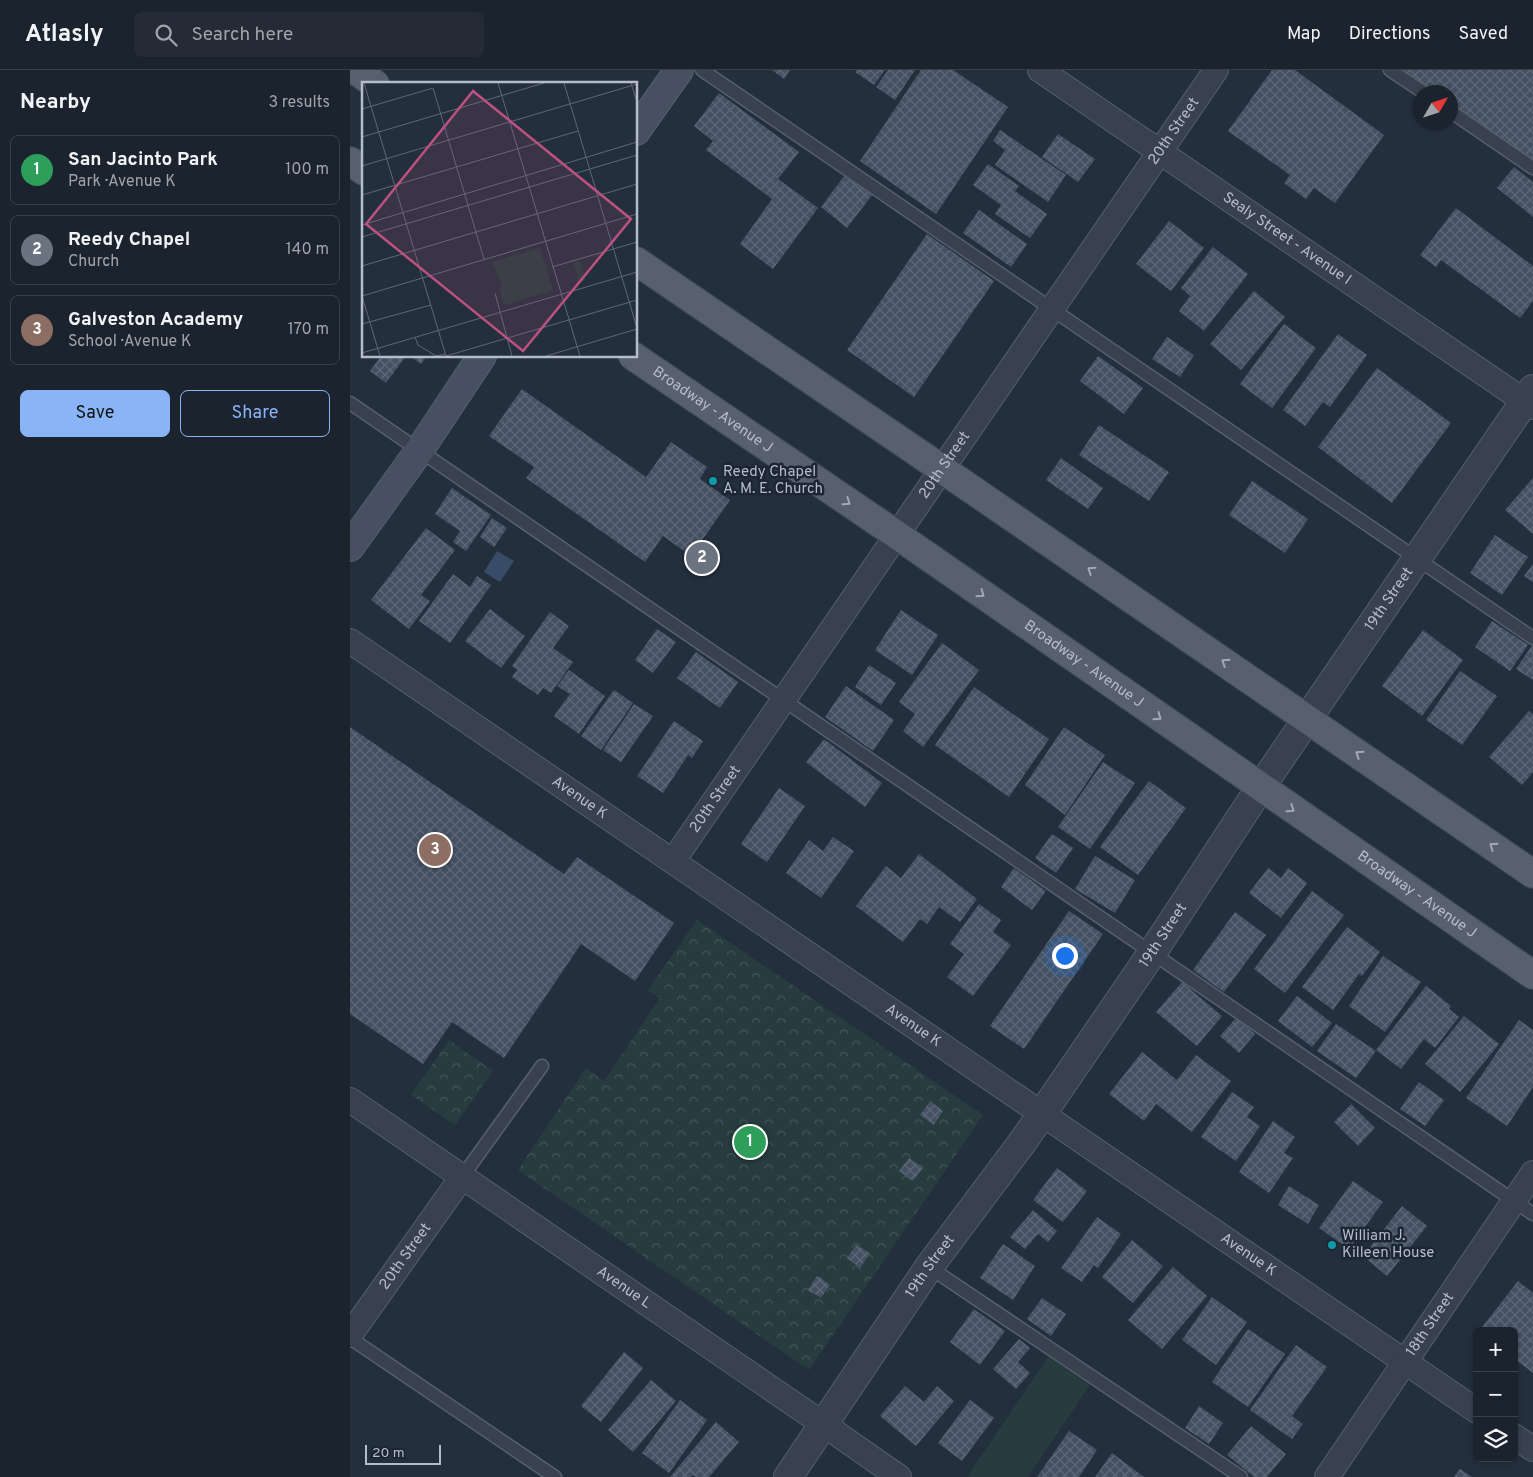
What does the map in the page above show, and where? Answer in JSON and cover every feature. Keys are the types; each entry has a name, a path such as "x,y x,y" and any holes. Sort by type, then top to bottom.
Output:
{"main road":[{"path":"355,70 373,82"},
{"path":"638,128 679,70"},
{"path":"350,162 362,169"},
{"path":"638,262 1533,874"},
{"path":"350,547 419,451 481,358"},
{"name":"Broadway - Avenue J","path":"637,358 897,535 1260,788 1533,975"}],"street":[{"name":"Sealy Street - Avenue I","path":"1040,70 1530,399"},
{"name":"20th Street","path":"673,862 1216,70"},
{"name":"19th Street","path":"788,1477 929,1267 1042,1114 1152,953 1260,788 1417,559 1530,399"},
{"name":"Avenue K","path":"350,641 1473,1408"},
{"name":"Avenue L","path":"350,1100 899,1477"},
{"name":"18th Street","path":"1327,1477 1533,1173"},
{"name":"20th Street","path":"350,1337 462,1177"},
{"path":"1518,1439 1533,1449"}],"lane":[{"path":"702,70 1533,638"},
{"path":"1390,70 1413,85"},
{"path":"1458,116 1533,168"},
{"path":"350,403 1533,1214"},
{"path":"462,1177 542,1066"},
{"path":"929,1267 1241,1477"},
{"path":"350,1337 555,1477"}],"green space":[{"path":"697,920 983,1115 809,1370 518,1170 586,1068 604,1081 660,998 648,990"},
{"path":"449,1040 493,1071 455,1125 411,1095"},
{"path":"1048,1357 1090,1385 1028,1477 967,1477"}],"water":[{"path":"497,551 514,561 500,582 484,572"}],"building":[{"path":"772,70 790,70 784,79"},
{"path":"857,70 885,70 874,85 855,72"},
{"path":"888,70 915,70 895,100 876,87"},
{"path":"921,70 953,70 1008,107 936,214 860,161"},
{"path":"1272,70 1295,70 1384,135 1335,203 1314,188 1306,199 1284,183 1290,175 1228,131"},
{"path":"1401,70 1533,70 1533,161 1458,109 1458,85 1423,85"},
{"path":"719,93 799,152 778,179 818,208 773,269 740,244 772,199 706,150 713,141 694,126"},
{"path":"1000,130 1066,175 1048,202 995,165 1005,150 993,141"},
{"path":"1058,134 1095,159 1078,182 1042,157"},
{"path":"988,164 1019,186 1015,191 1047,214 1030,238 995,214 1001,205 973,185"},
{"path":"1514,167 1533,182 1533,217 1497,188"},
{"path":"845,175 872,195 847,228 821,207"},
{"path":"1456,208 1533,266 1533,301 1520,318 1441,260 1436,267 1420,255"},
{"path":"979,210 1027,244 1011,267 963,233"},
{"path":"1169,221 1204,248 1171,291 1136,264"},
{"path":"927,234 994,281 914,397 847,350"},
{"path":"1213,247 1248,274 1204,331 1179,311 1190,296 1181,288"},
{"path":"1254,291 1285,317 1241,370 1210,344"},
{"path":"1284,324 1316,348 1272,408 1240,384"},
{"path":"1338,334 1367,355 1330,407 1323,402 1305,426 1283,410"},
{"path":"1167,337 1194,355 1180,377 1152,359"},
{"path":"1098,356 1143,388 1124,414 1080,381"},
{"path":"380,358 405,358 386,383 370,371"},
{"path":"413,358 426,358 421,364"},
{"path":"1377,368 1451,423 1392,503 1318,447"},
{"path":"522,389 646,477 671,442 707,467 700,479 730,500 691,556 663,536 645,562 526,478 534,467 489,436"},
{"path":"1099,425 1169,472 1149,501 1079,455"},
{"path":"1061,458 1103,488 1088,509 1046,480"},
{"path":"1533,478 1533,534 1505,510"},
{"path":"1252,481 1308,519 1285,553 1229,515"},
{"path":"452,488 491,515 466,551 453,542 460,531 435,514"},
{"path":"492,518 507,528 494,547 480,537"},
{"path":"426,528 455,550 421,595 430,601 409,629 371,600"},
{"path":"1495,535 1528,557 1502,595 1470,573"},
{"path":"1533,564 1533,582 1524,576"},
{"path":"453,574 470,587 477,576 491,585 450,643 419,621"},
{"path":"490,609 525,636 501,668 465,641"},
{"path":"901,610 938,635 912,675 875,650"},
{"path":"550,612 569,626 553,648 573,662 551,693 543,688 538,695 512,677 517,670 512,666"},
{"path":"1492,621 1528,645 1510,671 1475,647"},
{"path":"657,629 676,642 653,673 635,660"},
{"path":"1423,630 1463,660 1422,716 1382,686"},
{"path":"942,643 979,670 923,747 903,731 915,714 899,702"},
{"path":"1533,644 1533,680 1516,669"},
{"path":"696,652 738,682 720,708 677,678"},
{"path":"869,665 896,683 881,705 855,687"},
{"path":"569,670 605,696 579,734 554,716 570,694 557,686"},
{"path":"1460,671 1497,696 1462,745 1426,720"},
{"path":"846,686 894,720 873,751 825,717"},
{"path":"974,687 1049,739 1009,797 935,745"},
{"path":"614,690 633,703 601,750 581,736"},
{"path":"634,704 653,716 621,762 603,750"},
{"path":"1529,711 1533,714 1533,772 1522,785 1489,757"},
{"path":"674,721 703,741 692,758 688,755 663,793 637,776"},
{"path":"350,727 564,874 577,857 674,923 635,981 581,944 504,1058 452,1022 423,1064 350,1014"},
{"path":"1064,727 1105,755 1065,815 1025,785"},
{"path":"824,739 882,783 865,807 806,762"},
{"path":"1103,762 1135,783 1090,849 1058,827"},
{"path":"1149,781 1186,808 1138,875 1100,847"},
{"path":"779,788 805,806 767,862 741,844"},
{"path":"1052,834 1073,848 1056,873 1035,858"},
{"path":"833,837 854,851 821,898 786,873 809,840 823,851"},
{"path":"919,854 977,899 960,922 939,907 927,924 920,919 903,942 856,906 886,866 901,878"},
{"path":"1095,856 1135,880 1115,913 1075,889"},
{"path":"1014,868 1046,891 1032,910 1001,887"},
{"path":"1268,868 1281,878 1288,868 1307,883 1281,918 1249,893"},
{"path":"1312,891 1344,915 1285,993 1254,969"},
{"path":"979,904 1001,920 993,932 1011,945 973,996 947,977 964,954 950,944"},
{"path":"1069,911 1103,934 1024,1049 990,1026"},
{"path":"1235,912 1266,935 1224,992 1193,970"},
{"path":"1347,927 1380,952 1362,976 1359,974 1333,1010 1302,987"},
{"path":"1383,956 1421,982 1385,1032 1349,1006"},
{"path":"1182,982 1222,1016 1197,1046 1156,1012"},
{"path":"1426,986 1451,1006 1449,1009 1459,1017 1435,1048 1424,1039 1401,1069 1376,1050"},
{"path":"1297,996 1332,1023 1312,1047 1278,1021"},
{"path":"1464,1016 1499,1044 1460,1092 1425,1064"},
{"path":"1236,1018 1255,1034 1239,1053 1220,1036"},
{"path":"1519,1020 1533,1030 1533,1087 1507,1126 1466,1098"},
{"path":"1336,1024 1376,1051 1356,1078 1317,1051"},
{"path":"1142,1052 1177,1080 1196,1055 1231,1081 1192,1132 1156,1104 1144,1121 1109,1094"},
{"path":"1419,1082 1444,1100 1425,1126 1400,1109"},
{"path":"1232,1092 1254,1107 1247,1117 1260,1126 1236,1161 1201,1137"},
{"path":"930,1101 943,1111 934,1125 920,1115"},
{"path":"1351,1104 1375,1128 1358,1146 1334,1122"},
{"path":"1273,1121 1295,1137 1284,1153 1293,1158 1269,1193 1239,1172"},
{"path":"909,1158 923,1168 913,1181 899,1171"},
{"path":"1057,1168 1087,1191 1063,1222 1033,1200"},
{"path":"1353,1181 1383,1202 1349,1249 1319,1228"},
{"path":"1289,1186 1319,1205 1308,1224 1278,1205"},
{"path":"1402,1206 1427,1226 1387,1276 1363,1256"},
{"path":"1033,1210 1057,1231 1048,1242 1038,1234 1025,1249 1010,1237"},
{"path":"1097,1217 1121,1234 1098,1268 1094,1265 1082,1282 1061,1268"},
{"path":"1132,1240 1163,1266 1133,1303 1102,1277"},
{"path":"1003,1244 1035,1266 1013,1300 980,1278"},
{"path":"856,1245 870,1253 860,1268 847,1258"},
{"path":"1173,1267 1207,1296 1162,1349 1128,1320"},
{"path":"817,1276 830,1285 821,1298 808,1290"},
{"path":"1518,1281 1533,1293 1533,1373 1518,1362 1518,1327 1482,1327"},
{"path":"1212,1297 1247,1322 1216,1365 1182,1340"},
{"path":"1042,1298 1066,1314 1051,1336 1027,1319"},
{"path":"974,1309 1005,1331 980,1365 950,1342"},
{"path":"1248,1329 1285,1354 1248,1407 1212,1382"},
{"path":"1019,1339 1030,1348 1018,1362 1030,1373 1016,1389 993,1369"},
{"path":"1296,1345 1327,1367 1292,1416 1303,1424 1292,1439 1250,1410"},
{"path":"624,1352 643,1368 601,1422 581,1406"},
{"path":"651,1380 676,1401 633,1452 608,1430"},
{"path":"905,1386 924,1402 937,1386 954,1401 916,1446 880,1416"},
{"path":"680,1400 707,1420 669,1473 642,1453"},
{"path":"970,1400 994,1418 962,1461 938,1443"},
{"path":"1199,1406 1223,1423 1209,1444 1185,1428"},
{"path":"716,1422 739,1442 709,1477 696,1477 693,1475 691,1477 670,1477"},
{"path":"1251,1426 1286,1454 1267,1477 1254,1477 1227,1455"},
{"path":"1069,1431 1097,1450 1079,1477 1037,1477"},
{"path":"1112,1453 1144,1477 1095,1477"},
{"path":"1460,1469 1472,1477 1454,1477"}],"place":[{"name":"Reedy Chapel A. M. E. Church","path":"713,481"},
{"name":"Reedy Chapel","path":"702,558"},
{"name":"Galveston Academy","path":"435,850"},
{"name":"San Jacinto Park","path":"750,1142"},
{"name":"William J. Killeen House","path":"1332,1245"}]}
